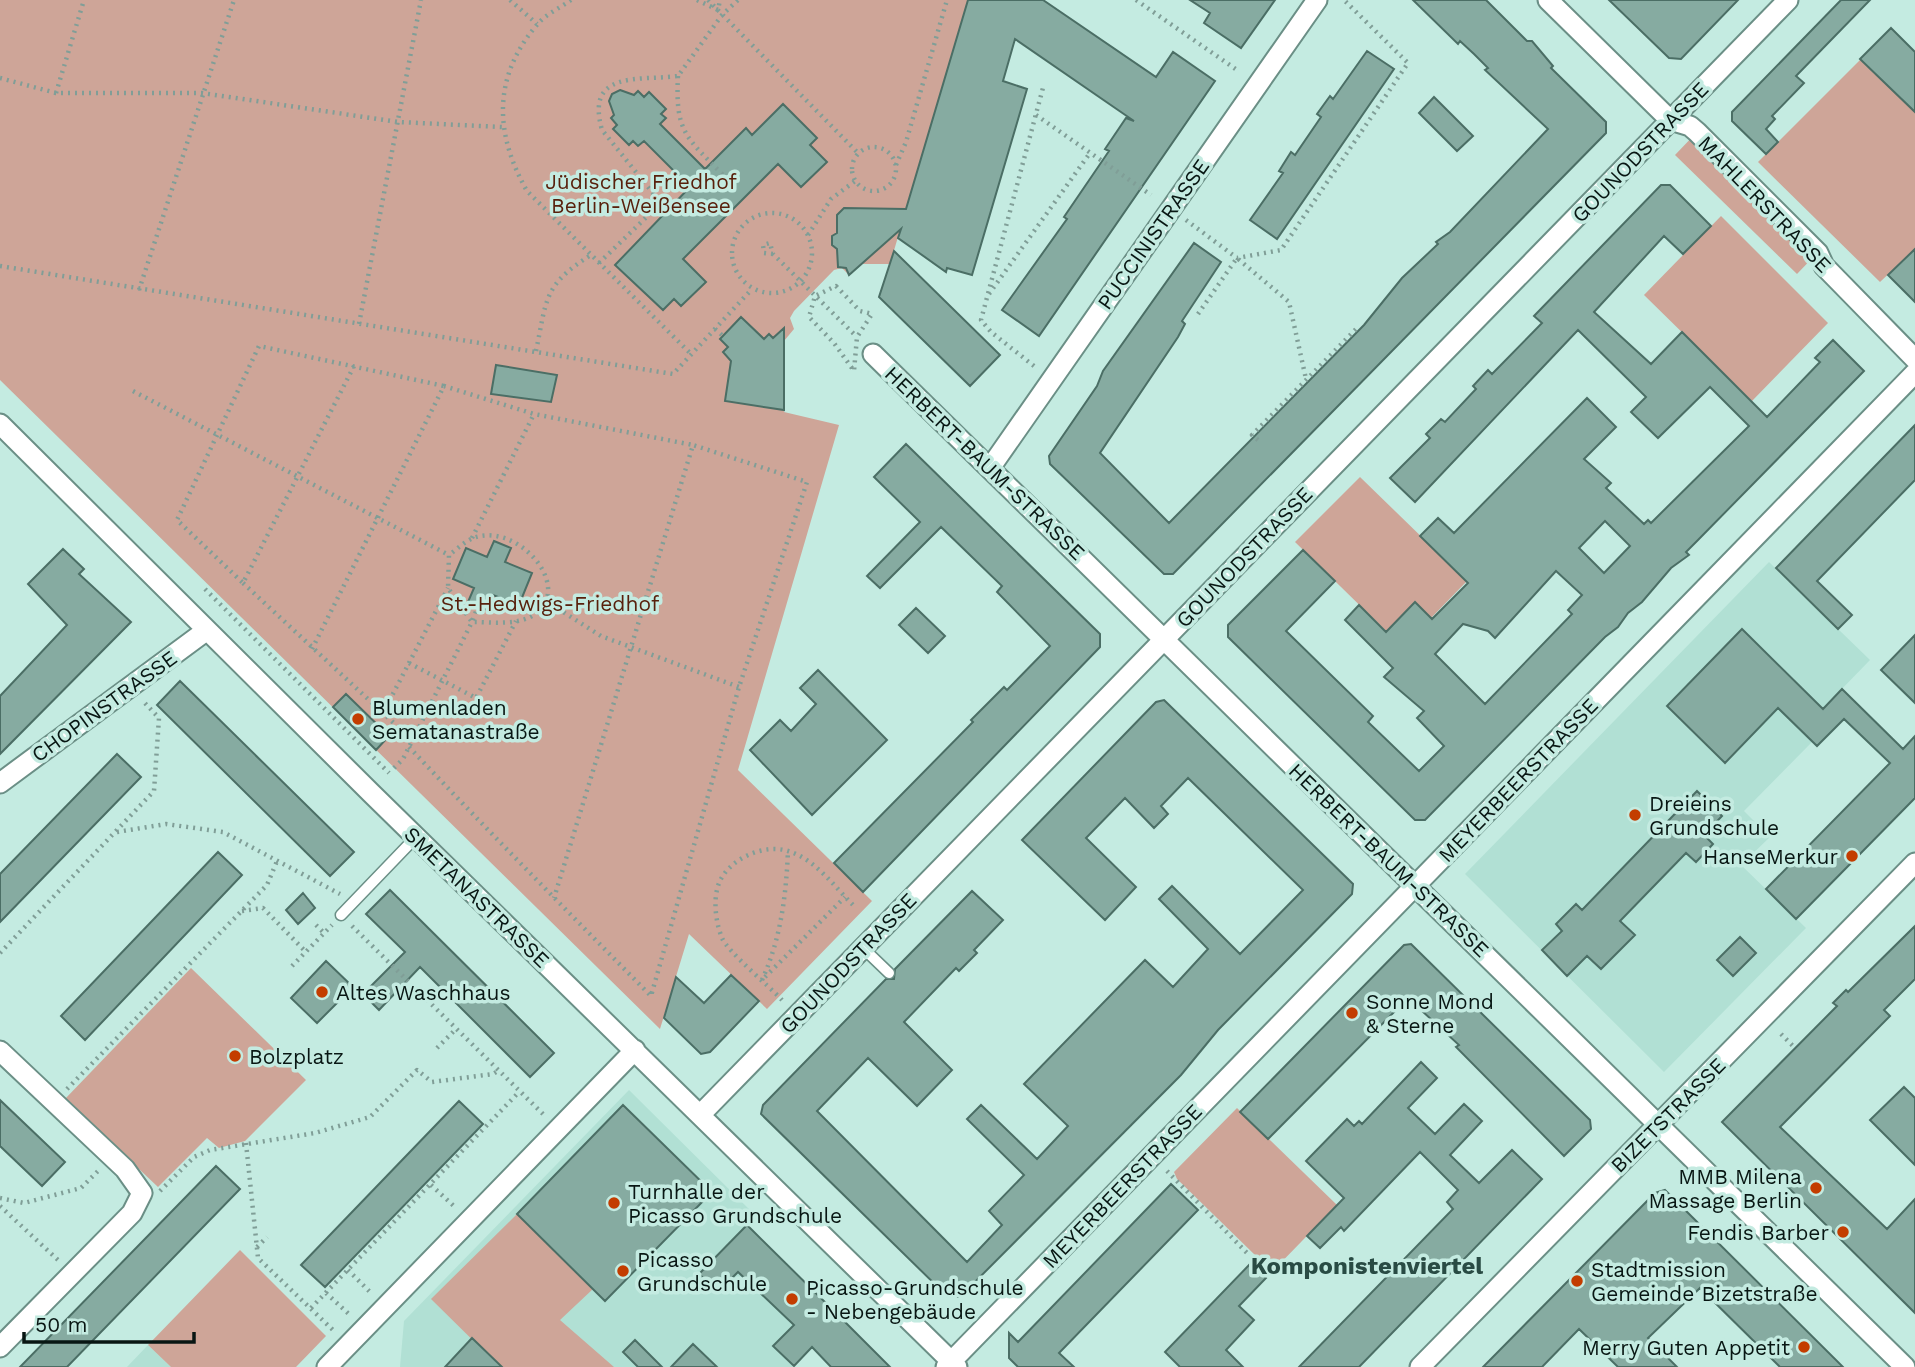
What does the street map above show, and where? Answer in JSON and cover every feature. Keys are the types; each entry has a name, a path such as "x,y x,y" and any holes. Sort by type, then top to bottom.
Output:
{"street":[{"name":"PUCCINISTRASSE","path":"990,468 1317,0"},
{"name":"MAHLERSTRASSE","path":"1548,0 1670,120 1690,126 1697,132 1818,253 1835,277 1915,359"},
{"name":"GOUNODSTRASSE","path":"700,1115 1788,0"},
{"name":"HERBERT-BAUM-STRASSE","path":"873,354 1905,1367"},
{"name":"MEYERBEERSTRASSE","path":"951,1365 1915,373"},
{"name":"SMETANASTRASSE","path":"0,424 951,1365"},
{"name":"CHOPINSTRASSE","path":"0,783 207,630"},
{"name":"BIZETSTRASSE","path":"1420,1367 1915,863"},
{"path":"327,1367 635,1050"},
{"path":"0,1051 135,1180 142,1193 132,1213 0,1347"}],"lane":[{"path":"341,915 416,837"},
{"path":"863,948 889,973"}],"path":[{"path":"56,93 84,0"},
{"path":"139,290 234,0"},
{"path":"359,324 421,0"},
{"path":"510,0 537,24"},
{"path":"571,0 537,24 513,62 503,98 502,127 509,161 527,191 691,354"},
{"path":"697,0 720,12"},
{"path":"708,0 858,153"},
{"path":"720,0 720,12"},
{"path":"723,175 682,133 676,103 678,76 720,12 738,0"},
{"path":"896,165 893,157 879,147 870,147 858,153 852,164 855,181 869,191 878,191 892,182 947,0"},
{"path":"1136,0 1237,71"},
{"path":"1198,314 1237,258 1281,250 1408,63 1344,0"},
{"path":"598,263 661,203 602,130 598,116 601,96 616,82 678,76"},
{"path":"0,79 56,93 202,93 398,122 502,127"},
{"path":"1034,366 991,332 981,320 1044,84"},
{"path":"1036,115 1151,195"},
{"path":"987,297 1090,153"},
{"path":"808,235 831,199 855,181"},
{"path":"1171,208 1289,302 1306,379"},
{"path":"766,213 781,214 797,221 808,235 813,258 801,282 790,290 769,294 752,289 741,279 732,259 736,236 750,219 766,213"},
{"path":"773,254 857,337"},
{"path":"536,351 548,291 565,271 591,255"},
{"path":"0,266 673,374 752,289"},
{"path":"854,371 834,343 809,317 815,296 836,286 860,311 872,314"},
{"path":"1258,440 1252,435 1359,326"},
{"path":"715,329 723,336"},
{"path":"408,747 652,996 739,687 807,482 693,445 534,414 444,386 259,346 177,520 411,739"},
{"path":"243,583 354,366"},
{"path":"312,649 444,386"},
{"path":"133,391 449,555"},
{"path":"471,539 534,414"},
{"path":"555,898 693,445"},
{"path":"449,555 471,539 496,535 520,543 540,568 548,586 546,601 535,614 516,621 472,622"},
{"path":"383,713 448,588 449,555"},
{"path":"448,588 472,622"},
{"path":"205,589 389,773"},
{"path":"546,601 601,636 739,687"},
{"path":"394,768 408,747 478,606"},
{"path":"409,663 475,698 516,621"},
{"path":"0,954 153,791 159,718 143,701"},
{"path":"116,832 166,824 223,832 333,890"},
{"path":"782,1000 723,941 715,911 718,884 741,859 765,848 788,851 808,861 853,905"},
{"path":"762,980 775,951 786,886 788,851"},
{"path":"54,1102 267,884 277,861"},
{"path":"762,980 845,897"},
{"path":"241,911 263,908 306,952"},
{"path":"292,966 341,915 548,1119"},
{"path":"285,931 291,923"},
{"path":"316,925 324,933"},
{"path":"437,1048 456,1029"},
{"path":"1782,1034 1795,1048"},
{"path":"142,1193 161,1191 194,1157 211,1150 315,1133 370,1117 417,1070 432,1082 493,1074 498,1071"},
{"path":"311,1308 519,1091"},
{"path":"246,1143 258,1258 349,1345"},
{"path":"1167,1171 1249,1255"},
{"path":"431,1185 469,1221"},
{"path":"0,1198 24,1203 81,1188"},
{"path":"0,1206 72,1274"},
{"path":"257,1247 267,1237"},
{"path":"348,1270 385,1307"},
{"path":"326,1293 365,1329"}],"shaded area":[{"name":"Dreieins Grundschule","path":"1769,562 1870,660 1802,730 1813,741 1744,811 1770,837 1741,865 1806,928 1664,1072 1465,874"},
{"name":"Picasso Grundschule","path":"629,1090 756,1216 747,1225 841,1318 793,1367 400,1367 404,1321"},
{"path":"148,1345 171,1367 127,1367"}],"green space":[{"path":"0,0 968,0 890,264 862,264 849,275 842,268 834,270 794,311 790,318 794,329 784,341 784,412 839,425 738,770 872,901 767,1009 689,934 660,1029 0,380"},
{"path":"1861,59 1915,112 1915,249 1880,282 1758,162"},
{"path":"1698,131 1820,250 1797,274 1675,155"},
{"path":"1721,216 1828,323 1752,401 1644,295"},
{"path":"1360,477 1467,581 1431,618 1415,602 1386,631 1295,542"},
{"path":"191,968 306,1080 245,1141 219,1148 207,1138 158,1187 65,1099"},
{"path":"1237,1108 1337,1205 1266,1278 1251,1263 1256,1256 1177,1179 1174,1172"},
{"path":"517,1214 593,1289 560,1320 614,1367 500,1367 431,1299"},
{"path":"240,1250 326,1336 296,1367 171,1367 148,1345"}],"building":[{"path":"968,0 1043,0 1156,77 1173,52 1215,81 1039,336 1002,310 1067,219 1064,217 1109,151 1105,149 1126,118 1134,121 1015,39 1003,81 1027,89 972,275 947,268 946,272 898,238 901,229 849,275 846,268 838,267 837,249 832,245 832,236 837,233 837,215 844,208 906,209"},
{"path":"1190,0 1275,0 1241,48 1204,23 1210,13"},
{"path":"1413,0 1486,0 1527,41 1532,41 1553,66 1551,68 1606,122 1606,133 1173,574 1164,574 1050,464 1049,456 1097,386 1103,371 1194,243 1221,262 1182,321 1185,324 1178,337 1100,453 1169,523 1364,325 1402,278 1548,129 1485,70 1488,68 1474,54 1460,41 1458,44"},
{"path":"1609,0 1738,0 1681,59 1669,58"},
{"path":"1841,0 1870,0 1796,76 1804,83 1772,116 1775,119 1766,129 1778,142 1766,154 1732,121 1732,112"},
{"path":"1891,28 1915,52 1915,112 1860,59"},
{"path":"1367,51 1394,69 1277,239 1250,220 1283,173 1279,171 1291,152 1295,155 1321,117 1317,114 1330,96 1333,99"},
{"path":"620,90 634,95 638,91 644,97 649,92 666,109 661,114 666,118 660,124 705,169 746,128 752,135 783,104 817,138 810,145 827,162 801,187 778,164 683,259 706,282 681,306 674,299 663,310 615,265 690,187 644,141 638,146 633,141 629,145 613,129 617,125 611,118 614,115 609,101 612,94"},
{"path":"1434,97 1473,136 1457,151 1419,113"},
{"path":"1661,185 1670,185 1711,226 1683,254 1664,236 1594,312 1651,364 1682,332 1767,417 1820,362 1815,358 1833,340 1864,371 1686,552 1689,555 1671,568 1618,627 1605,637 1425,820 1415,820 1228,637 1228,625 1303,550 1335,581 1286,631 1373,716 1368,722 1419,771 1444,746 1417,718 1424,711 1384,677 1393,668 1345,620 1359,605 1386,632 1415,602 1432,619 1468,583 1420,536 1438,518 1454,533 1587,398 1616,427 1584,459 1611,483 1606,488 1644,524 1648,520 1651,523 1749,426 1710,387 1658,438 1631,412 1646,397 1578,330 1415,502 1390,478 1430,438 1426,434 1441,419 1445,422 1476,389 1473,386 1488,370 1492,374 1542,323 1534,316","holes":["1605,521 1630,546 1604,573 1579,548","1556,571 1582,595 1568,610 1572,614 1485,704 1435,654 1463,624 1488,631 1495,638"]},
{"path":"1915,249 1915,302 1888,275"},
{"path":"894,251 1000,355 970,386 879,297"},
{"path":"741,317 764,339 769,334 773,338 784,328 784,410 725,401 731,361 723,352 728,347 720,339"},
{"path":"496,365 557,375 551,402 491,394"},
{"path":"1915,425 1915,480 1817,581 1852,615 1838,629 1776,568"},
{"path":"906,444 1100,634 1100,647 863,892 834,863 973,722 971,720 1004,687 1007,690 1050,646 997,592 1002,586 941,527 880,588 867,576 920,522 874,477"},
{"path":"494,541 511,548 505,562 532,573 519,605 493,595 487,610 468,602 474,588 453,579 466,548 487,557"},
{"path":"63,549 84,569 79,574 131,622 0,754 0,696 67,625 28,584"},
{"path":"916,608 945,636 928,653 899,625"},
{"path":"1742,629 1823,709 1842,689 1903,749 1915,736 1915,798 1796,919 1766,889 1890,763 1844,719 1817,746 1778,708 1725,763 1667,706"},
{"path":"1915,635 1915,703 1881,670"},
{"path":"818,670 887,740 812,815 750,750 780,720 791,731 816,704 800,688"},
{"path":"180,681 354,852 330,876 157,705"},
{"name":"Blumenladen Sematanastraße","path":"346,694 389,736 376,750 333,707"},
{"path":"1164,700 1353,884 1352,894 1218,1030 1181,1075 960,1297 948,1297 761,1114 763,1105 886,979 894,979 895,969 972,891 1003,920 974,950 977,953 959,971 956,968 904,1022 952,1070 917,1106 868,1058 817,1111 967,1262 1002,1225 989,1211 1024,1175 967,1119 981,1105 1037,1159 1068,1126 1024,1084 1145,960 1173,987 1208,949 1159,899 1172,886 1240,954 1303,890 1188,778 1161,806 1168,814 1154,828 1125,798 1086,838 1136,887 1105,920 1022,840 1156,702"},
{"path":"117,754 141,777 0,922 0,874"},
{"path":"1697,791 1722,816 1704,835 1713,844 1696,862 1686,853 1620,921 1635,935 1601,969 1587,956 1567,976 1542,950 1562,931 1556,924 1576,904 1582,910"},
{"path":"218,852 242,875 85,1040 61,1016"},
{"path":"390,890 554,1053 530,1077 420,967 379,1010 363,994 405,952 366,914"},
{"path":"303,893 315,908 298,924 286,910"},
{"path":"1915,926 1915,979 1884,1010 1890,1016 1780,1127 1887,1229 1915,1199 1915,1313 1722,1122 1837,1006 1833,1003 1846,990 1848,992"},
{"path":"1740,937 1756,953 1733,976 1717,960"},
{"path":"1411,944 1590,1120 1591,1129 1564,1156 1456,1047 1459,1045 1408,998 1268,1139 1240,1112 1404,945"},
{"name":"Altes Waschhaus","path":"326,961 353,987 317,1023 291,998"},
{"path":"731,975 759,1001 710,1052 701,1054 664,1018 676,977 704,1003"},
{"path":"1421,1062 1437,1078 1408,1108 1435,1134 1464,1104 1482,1121 1450,1155 1479,1183 1512,1150 1542,1179 1359,1367 1299,1367 1453,1209 1447,1202 1458,1190 1420,1152 1344,1231 1341,1227 1320,1248 1307,1236 1344,1198 1306,1161 1347,1119 1354,1126 1359,1121 1362,1124"},
{"path":"1904,1087 1915,1098 1915,1165 1870,1120"},
{"path":"0,1100 65,1162 42,1186 0,1146"},
{"path":"459,1101 483,1124 325,1287 301,1265"},
{"name":"Turnhalle der Picasso Grundschule","path":"623,1105 712,1192 605,1301 517,1214"},
{"path":"216,1166 240,1189 67,1367 20,1367"},
{"path":"1171,1184 1198,1210 1059,1353 1074,1367 1018,1367 1009,1358 1009,1333 1018,1342"},
{"path":"1665,1190 1843,1367 1780,1367 1700,1288 1648,1338 1677,1367 1618,1367 1579,1329 1542,1367 1483,1367 1655,1193"},
{"name":"Picasso-Grundschule - Nebengebäude","path":"747,1225 890,1367 831,1367 812,1347 794,1366 773,1346 794,1325 738,1272 718,1292 699,1274"},
{"path":"1251,1263 1266,1278 1239,1306 1254,1320 1226,1350 1243,1367 1180,1367 1165,1352"},
{"path":"472,1338 502,1367 445,1367"},
{"path":"635,1340 662,1367 638,1367 623,1352"},
{"path":"693,1344 717,1367 671,1367"}],"place":[{"name":"Blumenladen Sematanastraße","path":"358,719"},
{"name":"Dreieins Grundschule","path":"1635,815"},
{"name":"HanseMerkur","path":"1852,856"},
{"name":"Altes Waschhaus","path":"322,992"},
{"name":"Sonne Mond & Sterne","path":"1352,1013"},
{"name":"Bolzplatz","path":"235,1056"},
{"name":"MMB Milena Massage Berlin","path":"1816,1188"},
{"name":"Turnhalle der Picasso Grundschule","path":"614,1203"},
{"name":"Fendis Barber","path":"1843,1232"},
{"name":"Picasso Grundschule","path":"623,1271"},
{"name":"Stadtmission Gemeinde Bizetstraße","path":"1577,1281"},
{"name":"Picasso-Grundschule - Nebengebäude","path":"792,1299"},
{"name":"Merry Guten Appetit","path":"1804,1347"}],"district":[{"name":"Komponistenviertel","path":"1367,1266"}],"park label":[{"name":"Jüdischer Friedhof Berlin-Weißensee","path":"641,193"},
{"name":"St.-Hedwigs-Friedhof","path":"550,603"}]}
